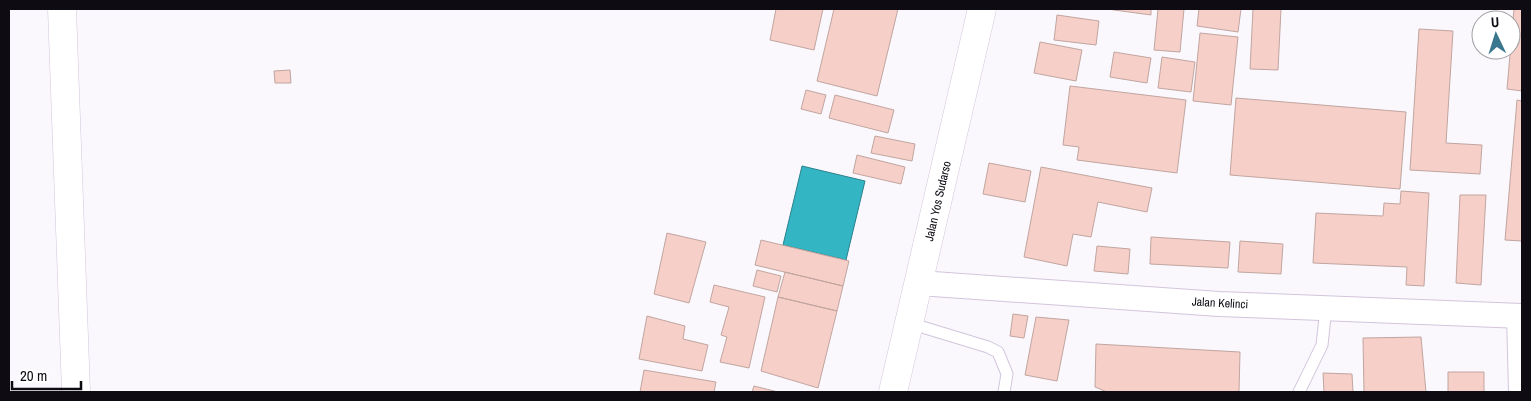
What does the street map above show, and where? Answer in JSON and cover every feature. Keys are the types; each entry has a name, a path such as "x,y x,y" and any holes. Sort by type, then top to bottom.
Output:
{"main road":[{"path":"62,9 76,392"},
{"name":"Jalan Yos Sudarso","path":"893,392 982,9"}],"street":[{"name":"Jalan Kelinci","path":"918,283 1218,304 1521,316"},
{"path":"1521,316 1521,392"}],"lane":[{"path":"1299,392 1322,345 1326,308"},
{"path":"909,323 988,347 998,352 1007,374 1004,392"}],"water":[{"path":"802,166 865,181 846,260 783,245"}],"building":[{"path":"776,9 823,9 814,50 770,40"},
{"path":"834,9 898,9 877,96 817,81"},
{"path":"1107,9 1151,9 1151,15"},
{"path":"1158,9 1184,9 1180,52 1154,50"},
{"path":"1199,9 1241,9 1238,32 1197,26"},
{"path":"1253,9 1281,9 1278,70 1250,69"},
{"path":"1522,9 1522,91 1507,89 1510,60 1521,60 1521,10 1514,10"},
{"path":"1057,15 1099,21 1096,45 1054,40"},
{"path":"1419,29 1453,31 1446,143 1482,145 1480,174 1410,170"},
{"path":"1200,33 1238,37 1231,105 1193,101"},
{"path":"1040,42 1082,50 1076,81 1034,73"},
{"path":"1114,52 1151,58 1147,83 1110,77"},
{"path":"1162,57 1195,62 1191,92 1158,88"},
{"path":"290,70 291,83 275,83 274,71"},
{"path":"1070,86 1186,100 1177,173 1077,160 1079,147 1063,145"},
{"path":"806,90 826,95 821,114 801,109"},
{"path":"835,95 894,110 888,133 829,118"},
{"path":"1236,98 1406,112 1400,189 1230,175"},
{"path":"1517,100 1522,101 1522,241 1505,240"},
{"path":"875,136 915,144 912,161 871,153"},
{"path":"857,155 905,167 901,184 853,173"},
{"path":"989,163 1031,171 1025,202 983,194"},
{"path":"1041,167 1152,188 1147,212 1098,202 1091,237 1073,234 1067,266 1024,257"},
{"path":"1401,191 1429,193 1424,286 1406,285 1407,267 1313,263 1316,213 1383,216 1384,203 1400,204"},
{"path":"1460,195 1486,195 1481,285 1456,283"},
{"path":"667,233 706,242 689,303 654,294"},
{"path":"1151,237 1230,242 1228,268 1150,264"},
{"path":"761,240 849,261 843,286 755,265"},
{"path":"1240,241 1283,244 1281,274 1238,272"},
{"path":"1097,246 1130,249 1128,274 1094,271"},
{"path":"757,270 781,276 777,292 753,286"},
{"path":"785,272 843,286 837,311 778,297"},
{"path":"714,285 765,297 749,368 720,362 727,337 721,335 729,307 710,302"},
{"path":"778,297 837,311 818,388 761,371"},
{"path":"1013,314 1028,316 1024,338 1010,336"},
{"path":"647,316 685,326 683,339 708,345 702,371 639,359"},
{"path":"1036,317 1069,320 1057,381 1025,375"},
{"path":"1421,337 1426,392 1364,392 1363,338"},
{"path":"1096,344 1240,352 1239,392 1107,392 1095,387"},
{"path":"644,370 716,382 714,392 640,392"},
{"path":"1448,372 1484,372 1484,392 1448,392"},
{"path":"1323,373 1352,374 1353,392 1324,392"},
{"path":"754,386 778,392 752,392"}]}
